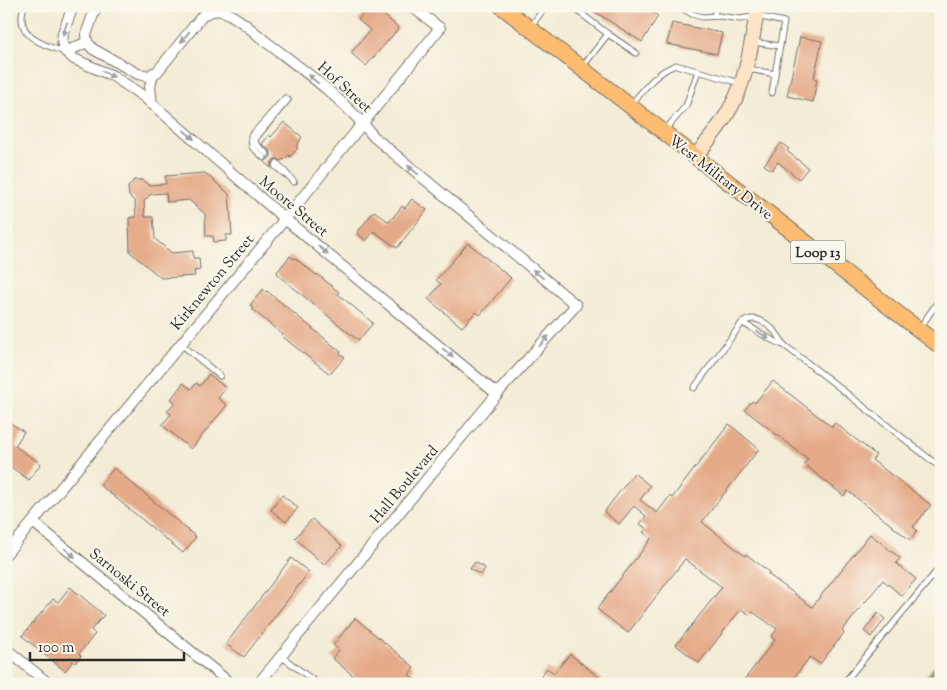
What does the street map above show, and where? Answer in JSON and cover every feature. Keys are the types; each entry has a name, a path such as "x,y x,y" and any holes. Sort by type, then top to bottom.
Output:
{"main road":[{"name":"West Military Drive","path":"501,6 941,347"}],"street":[{"path":"73,6 63,33 62,42 66,52 88,42"},
{"path":"96,6 86,35 93,50 138,74 149,76 153,73"},
{"name":"Kirknewton Street","path":"6,554 285,219 440,28 412,6"},
{"name":"Hof Street","path":"153,73 158,70 203,15 213,10 224,12 236,18 295,64 354,114 374,137 576,305"},
{"path":"695,157 719,127 732,105 741,84 757,11"},
{"name":"Moore Street","path":"66,52 74,59 113,76 152,104 285,219 497,394"},
{"path":"152,104 150,88 153,73"},
{"name":"Hall Boulevard","path":"258,684 497,394 576,305"},
{"name":"Sarnoski Street","path":"33,522 231,684"},
{"path":"6,649 49,684"}],"lane":[{"path":"24,6 21,19 24,28 30,36 47,46 66,52"},
{"path":"529,28 546,6"},
{"path":"571,6 636,53"},
{"path":"679,6 697,15 740,19 747,19 757,11 784,22 772,93"},
{"path":"714,16 716,6"},
{"path":"581,68 608,34"},
{"path":"751,42 780,46"},
{"path":"630,107 651,81 666,68 676,65 741,84"},
{"path":"745,69 775,74"},
{"path":"663,132 686,106 698,71"},
{"path":"266,156 255,140 287,99"},
{"path":"276,165 294,182"},
{"path":"918,329 936,303 941,300"},
{"path":"694,388 742,323 750,319 761,321 776,333 784,345 941,468"},
{"path":"742,323 778,344 784,345"},
{"path":"181,344 220,376"},
{"path":"843,684 941,566"},
{"path":"281,656 318,684"}],"green space":[{"path":"941,659 941,684 920,684"}],"building":[{"path":"370,6 373,6 399,28 366,66 351,53 370,30 358,20"},
{"path":"586,6 653,6 650,11 658,16 642,42"},
{"path":"672,23 722,33 717,54 667,44"},
{"path":"800,37 822,41 814,78 817,79 813,102 787,96"},
{"path":"284,122 302,137 296,147 298,148 290,157 289,155 281,161 274,159 271,168 264,162 271,157 271,152 262,144"},
{"path":"781,143 789,149 787,151 808,168 799,179 778,162 772,170 764,165"},
{"path":"205,173 229,194 232,235 226,235 226,241 214,242 213,236 206,236 205,214 189,200 167,202 166,193 151,194 144,201 145,217 153,217 155,239 172,253 193,251 193,258 199,258 200,270 194,271 195,276 161,278 130,252 129,218 136,217 135,202 129,196 128,187 134,180 142,180 149,185 166,184 165,176"},
{"path":"412,199 427,210 397,248 374,231 366,241 357,233 374,211 389,222 402,206 405,208"},
{"path":"468,243 511,278 480,315 476,312 462,327 428,299 441,284 436,280"},
{"path":"290,256 317,274 373,323 359,340 279,276 277,272"},
{"path":"263,289 345,357 330,374 289,342 252,309 250,305"},
{"path":"209,374 226,388 218,398 227,405 191,449 162,425 171,414 167,411 175,402 171,399 183,383 191,389 196,383 200,386"},
{"path":"773,381 832,427 835,423 876,455 872,460 931,505 913,527 917,530 910,540 848,491 844,496 804,464 808,459 745,410 752,401 755,403"},
{"path":"6,420 24,432 15,446 41,464 29,480 11,467 6,474"},
{"path":"729,424 759,449 702,522 745,556 746,554 769,572 768,574 812,607 870,534 900,558 896,563 916,579 902,596 883,580 842,631 844,633 820,664 810,657 789,684 741,684 775,640 771,637 777,629 753,612 750,615 741,609 699,663 676,645 722,587 685,559 628,633 597,609 651,539 643,532 647,529 640,524 646,516 634,506 619,524 604,512 634,473 650,486 640,500 657,513 670,496 672,498"},
{"path":"114,468 196,537 183,553 100,485"},
{"path":"282,495 298,508 286,522 271,510"},
{"path":"312,519 342,546 324,565 295,538"},
{"path":"291,558 309,572 244,657 226,644"},
{"path":"475,562 485,568 481,575 470,569"},
{"path":"70,587 104,615 91,630 95,634 79,654 81,656 75,663 73,661 65,671 22,636 53,599 58,602"},
{"path":"878,613 885,619 871,637 864,631"},
{"path":"355,618 414,667 409,675 421,684 363,684 332,658 339,650 333,645"},
{"path":"570,654 607,684 550,684 541,676 547,668 554,673"}]}
